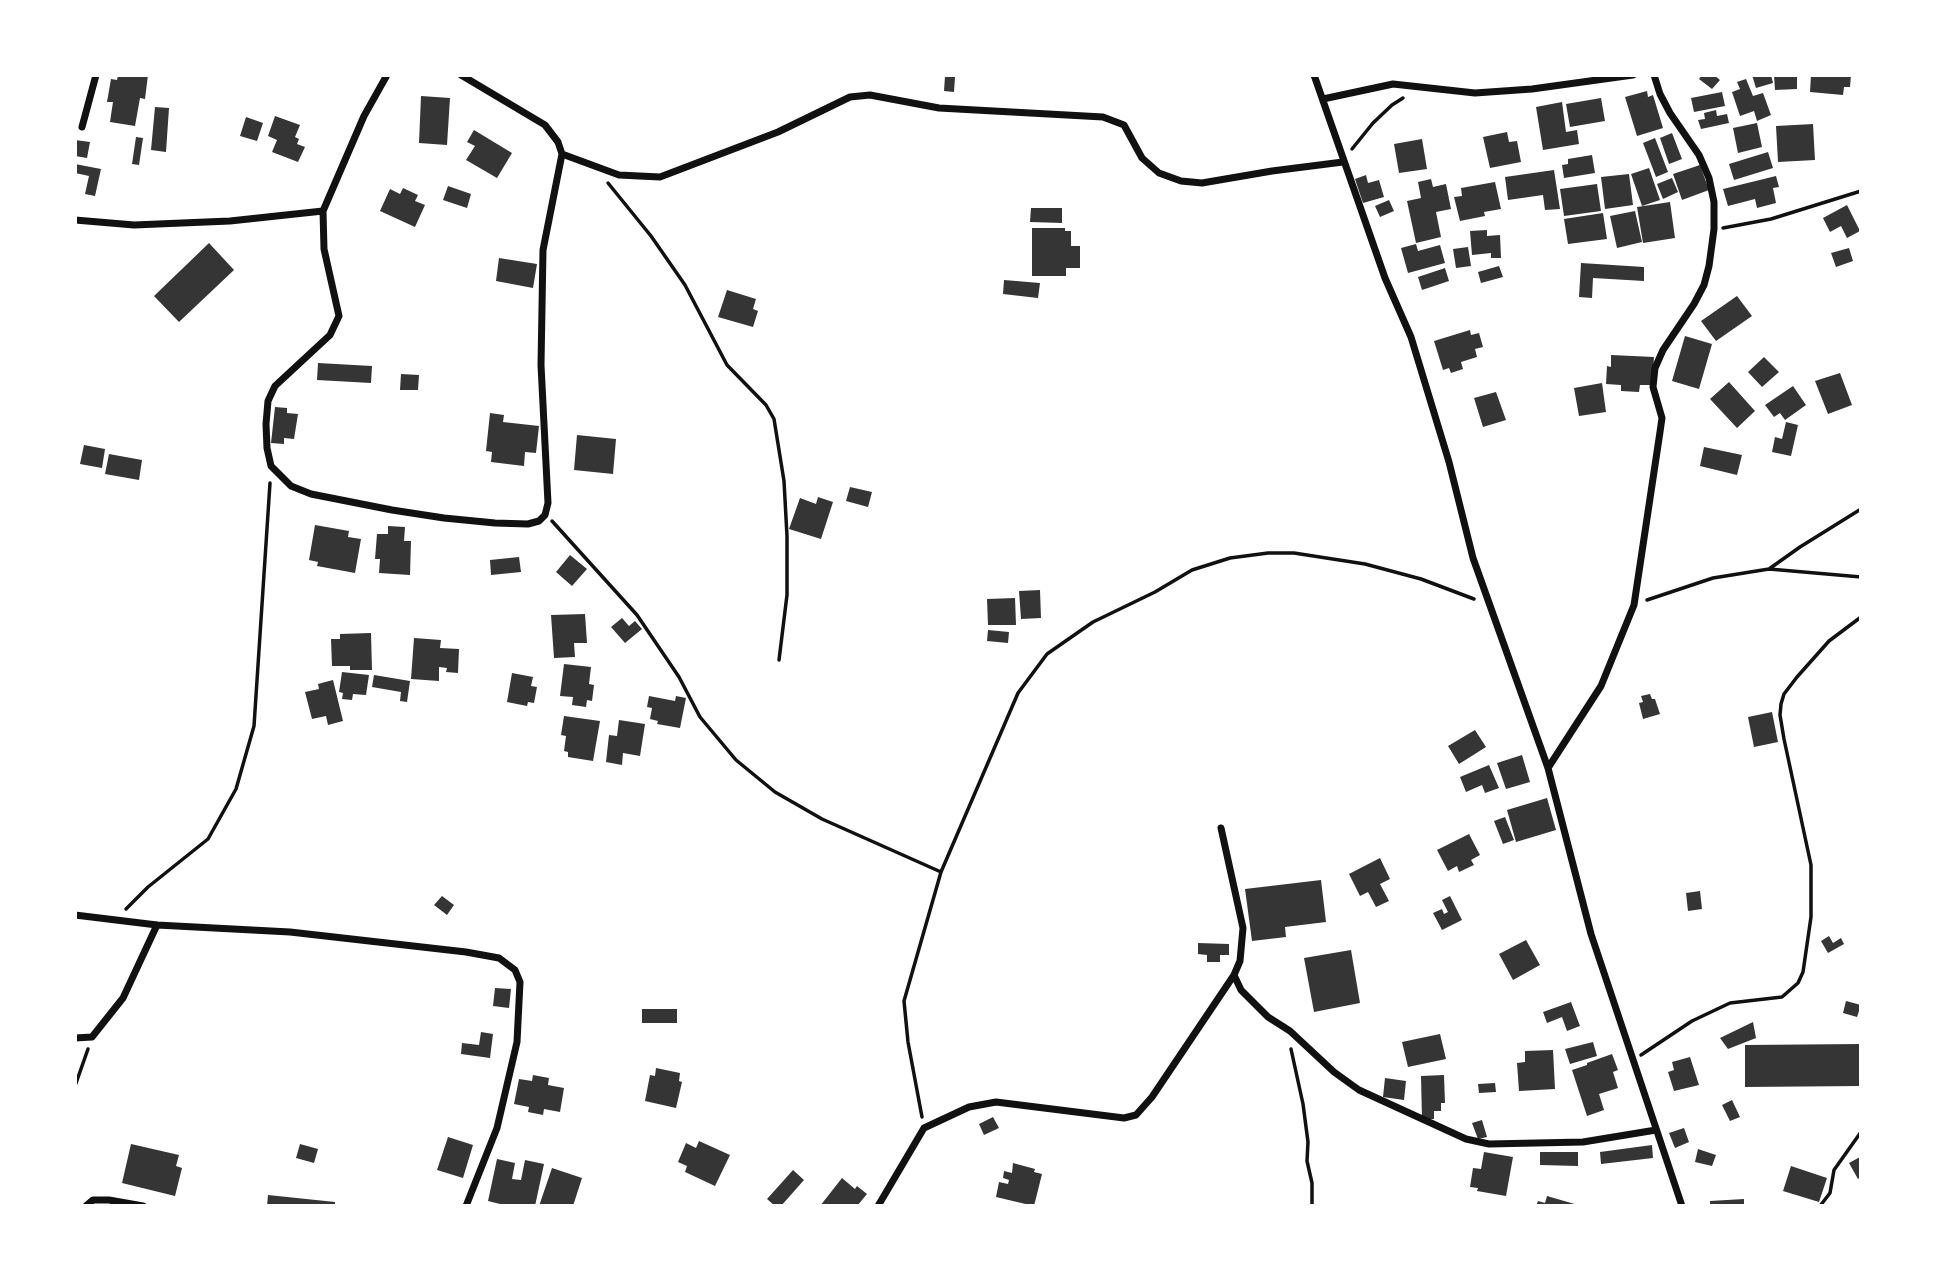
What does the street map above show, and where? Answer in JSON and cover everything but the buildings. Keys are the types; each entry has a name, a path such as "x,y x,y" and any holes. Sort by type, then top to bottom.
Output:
{"street":[{"path":"82,127 96,75"},
{"path":"387,75 364,116 323,211 324,249 339,316 330,335 275,386 268,401 267,436 271,466 291,486 311,494 392,510 495,523 528,523 539,521 545,514 548,503 541,365 543,250 562,154 558,142 545,125 461,75"},
{"path":"1314,75 1385,278 1411,337 1445,449 1473,558 1548,768 1591,934 1682,1206"},
{"path":"1323,99 1393,84 1475,93 1532,89 1633,75"},
{"path":"1548,768 1601,686 1634,605 1662,418 1653,387 1655,368 1663,350 1704,285 1714,229 1714,202 1709,178 1699,155 1665,104 1654,75"},
{"path":"562,154 619,175 660,177 778,132 850,97 870,95 939,108 1103,117 1124,125 1142,158 1159,173 1181,181 1202,183 1343,162"},
{"path":"75,220 134,225 217,222 323,211"},
{"path":"878,1206 924,1128 968,1107 996,1102 1124,1118 1136,1115 1152,1097 1234,975 1240,961 1243,928 1221,828"},
{"path":"75,915 157,925 290,932 499,957 515,970 520,982 517,1042 497,1128 466,1206"},
{"path":"75,1038 92,1037 123,999 157,925"},
{"path":"1234,975 1241,990 1252,1003 1290,1031 1334,1072 1359,1090 1466,1139 1489,1144 1545,1144 1583,1142 1656,1130"},
{"path":"86,1206 93,1200 143,1206"}],"path":[{"path":"1343,162 1358,140 1392,105 1422,86"},
{"path":"595,168 651,236 685,285 727,365 766,405 774,419 784,481 787,536 787,595 779,660"},
{"path":"1714,229 1771,219 1861,191"},
{"path":"118,919 148,887 208,839 236,789 254,726 271,466"},
{"path":"1769,569 1861,509"},
{"path":"545,514 637,615 679,677 700,717 736,760 775,792 821,819 941,872"},
{"path":"924,1128 908,1042 904,1001 941,872 1018,693 1047,653 1093,622 1155,592 1192,570 1230,558 1268,553 1294,553 1365,564 1421,579 1490,605"},
{"path":"1634,605 1713,578 1769,569 1861,577"},
{"path":"1634,1060 1692,1021 1730,1003 1782,997 1798,983 1803,972 1811,917 1811,864 1784,738 1781,704 1784,694 1829,641 1861,617"},
{"path":"1290,1031 1308,1142 1307,1161 1312,1183 1312,1206"},
{"path":"75,1086 92,1037"},
{"path":"1820,1206 1830,1193 1834,1170 1861,1132"}]}
